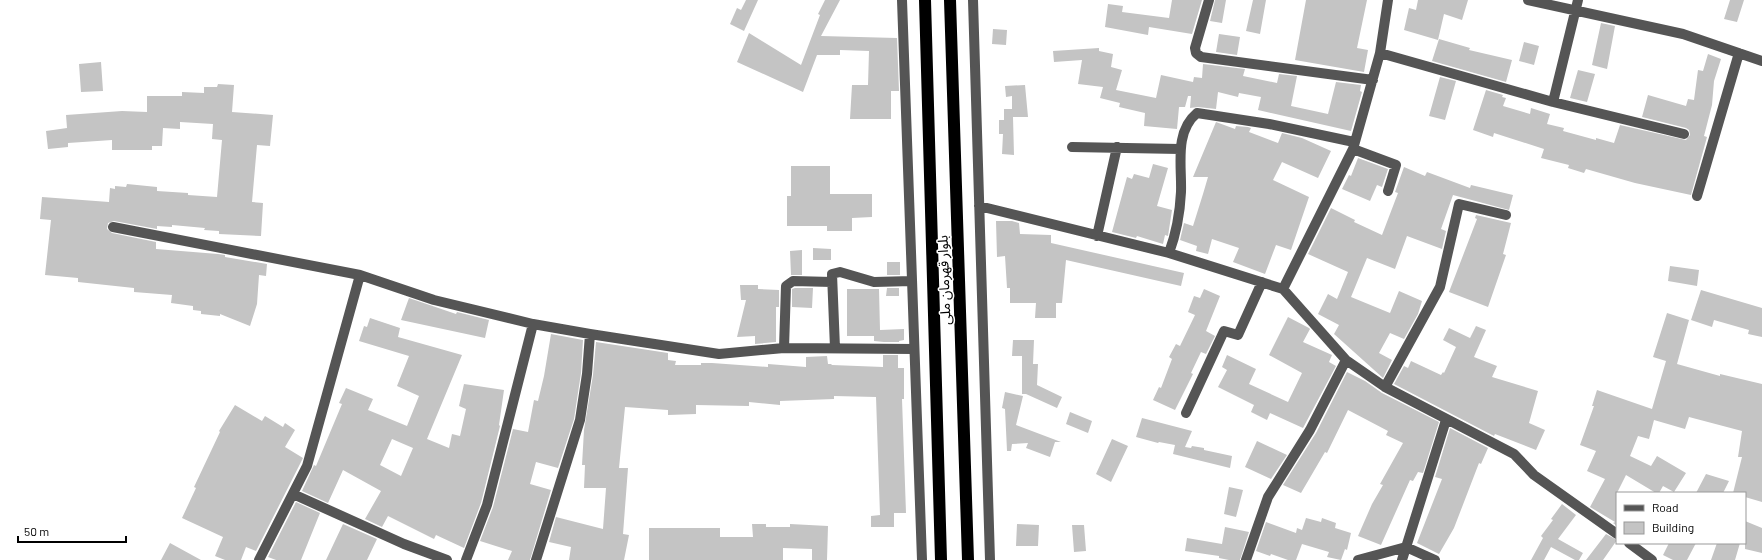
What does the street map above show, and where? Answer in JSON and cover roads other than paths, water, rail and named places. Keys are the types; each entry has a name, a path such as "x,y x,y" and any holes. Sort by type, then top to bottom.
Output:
{"highway":[{"name":"بلوار قهرمان ملی","path":"925,0 941,560"},
{"name":"بلوار قهرمان ملی","path":"950,0 968,560"}],"street":[{"path":"902,0 922,560"},
{"path":"973,0 990,560"},
{"path":"1209,0 1195,48 1196,53 1201,57 1373,80"},
{"path":"1283,289 1354,145 1380,53 1388,0"},
{"path":"1528,0 1683,34 1762,61"},
{"path":"1553,102 1578,0"},
{"path":"1380,53 1553,102 1684,134"},
{"path":"1698,196 1739,53"},
{"path":"1169,253 1176,234 1181,193 1180,149 1189,120 1197,113 1269,124 1354,145 1396,165 1388,190"},
{"path":"1072,147 1180,149"},
{"path":"1096,236 1117,147"},
{"path":"1385,387 1440,287 1459,204 1506,215"},
{"path":"979,206 1169,253 1283,289 1346,360 1385,387 1514,454 1534,475 1616,533"},
{"path":"113,227 360,275 434,300 533,324 719,354 784,348 914,349"},
{"path":"835,348 832,274 836,272 874,282 912,281"},
{"path":"259,560 307,466 360,275"},
{"path":"784,348 786,286 793,281 832,282"},
{"path":"1186,413 1224,331 1238,335 1262,282"},
{"path":"466,560 487,505 533,324"},
{"path":"536,560 580,420 587,374 590,334"},
{"path":"1246,560 1268,497 1310,430 1346,360"},
{"path":"1402,560 1446,420"},
{"path":"293,494 404,544 446,560"},
{"path":"1630,544 1652,560"},
{"path":"1358,560 1406,547 1436,560"}]}
